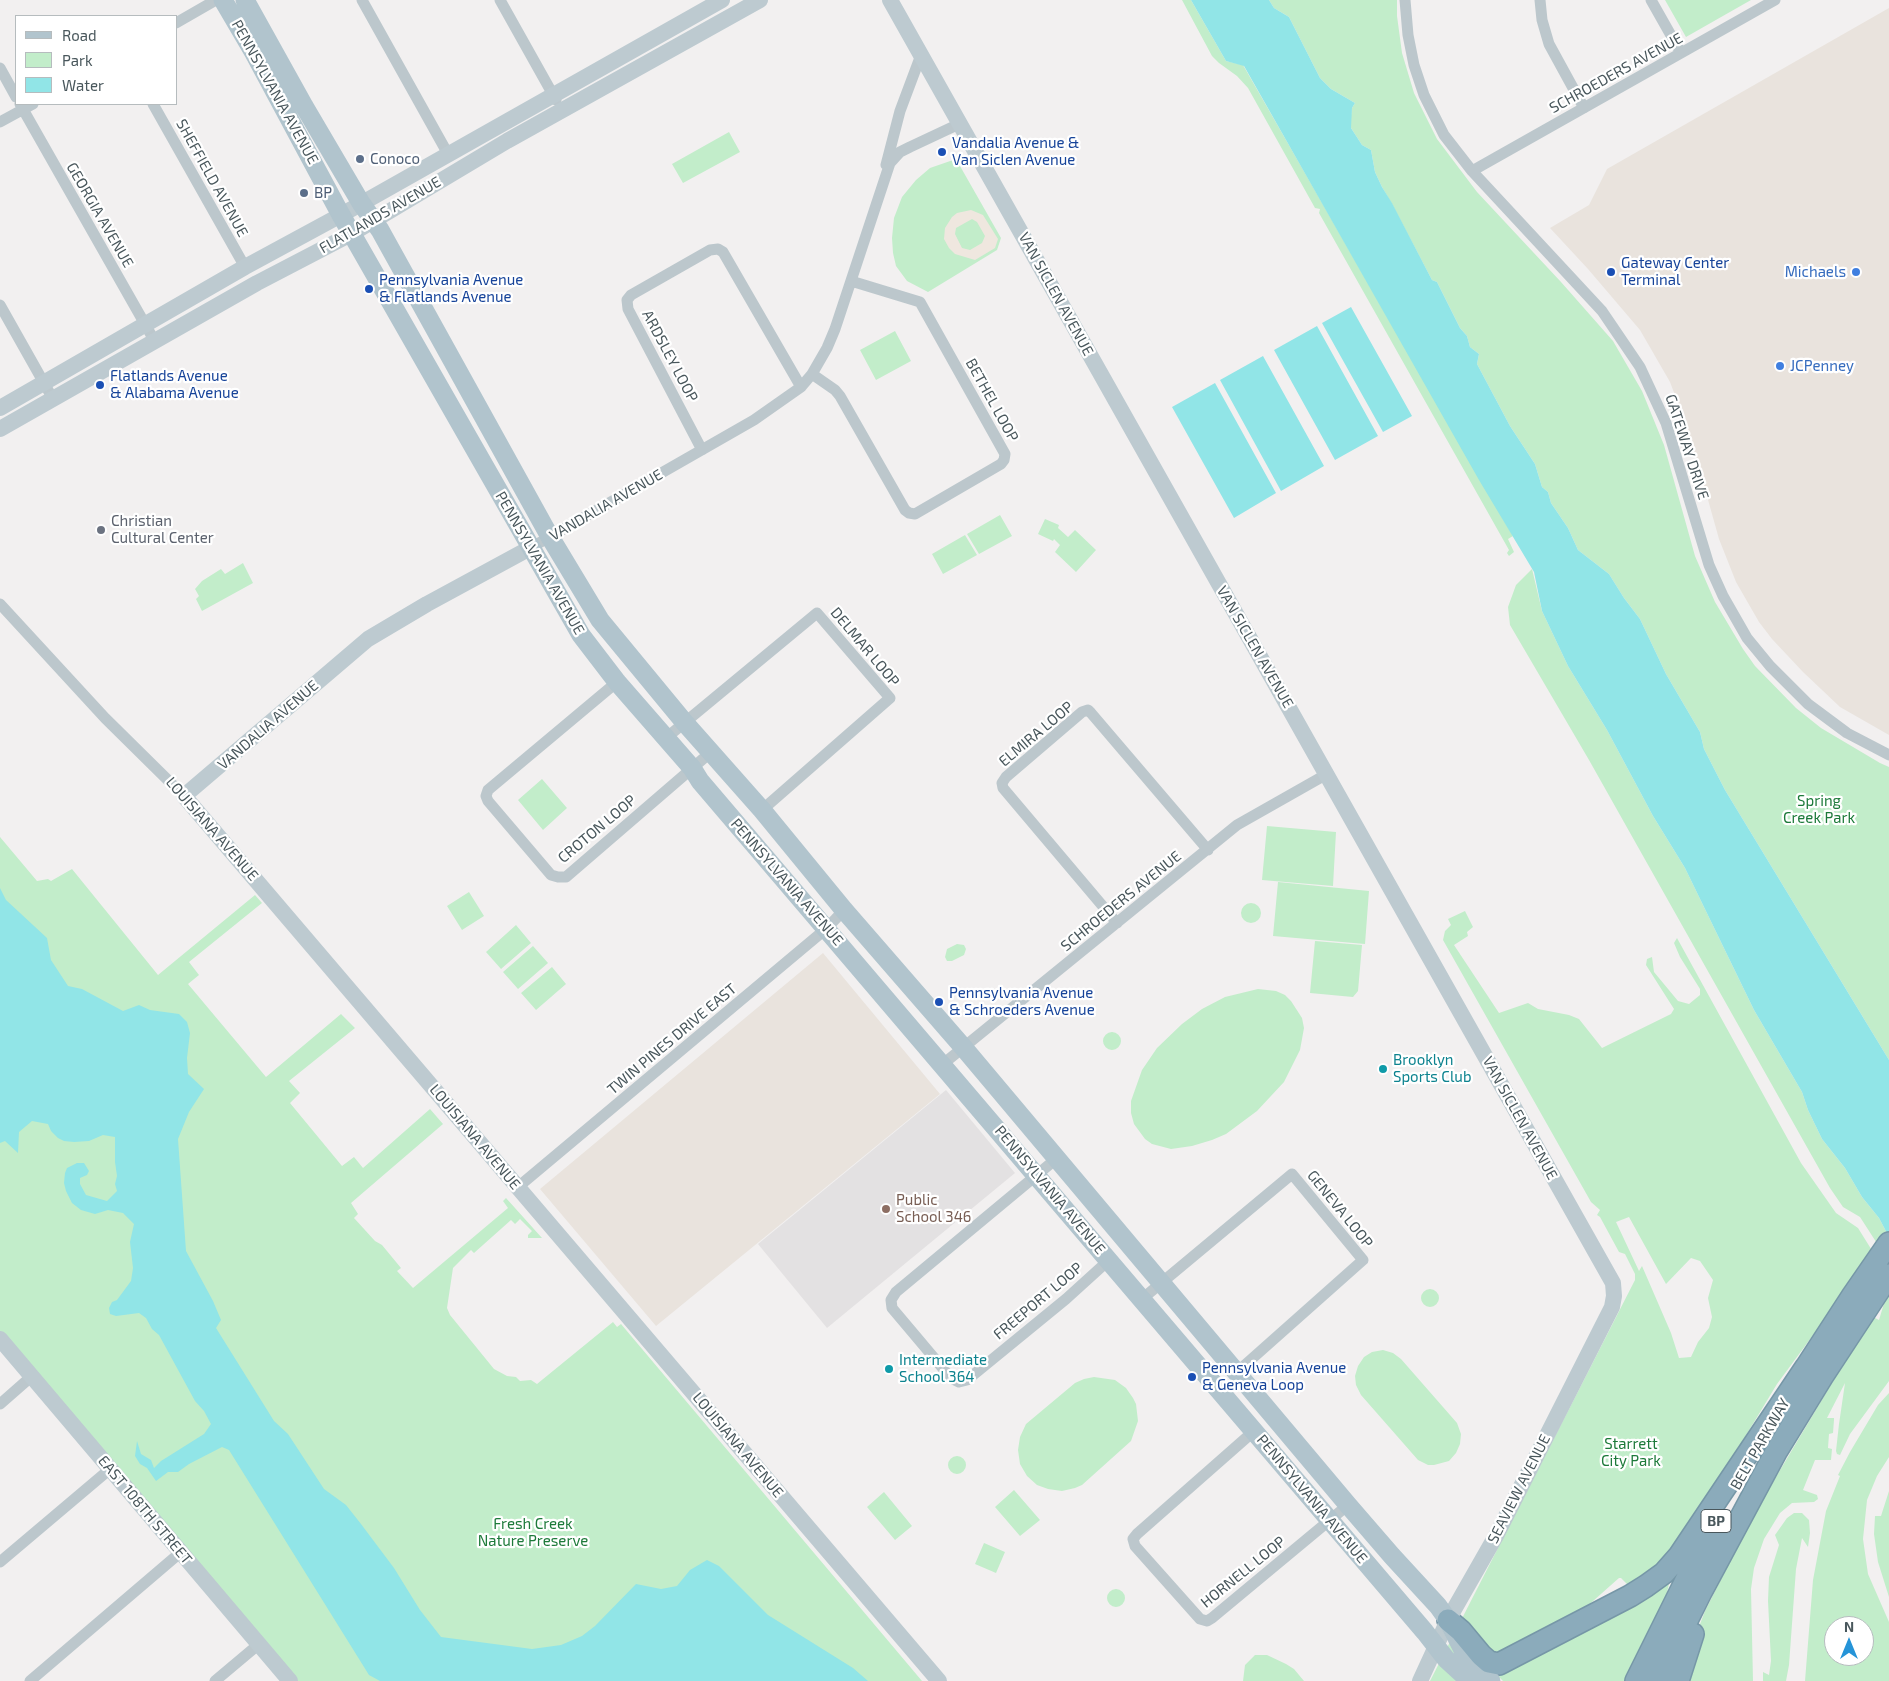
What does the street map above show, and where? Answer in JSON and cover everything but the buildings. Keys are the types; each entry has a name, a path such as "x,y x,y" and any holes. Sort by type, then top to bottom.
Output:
{"highway":[{"name":"BELT PARKWAY","path":"1636,1681 1717,1520 1760,1441 1814,1372 1880,1277 1889,1244"},
{"name":"BELT PARKWAY","path":"1657,1681 1701,1592 1776,1452 1814,1372"},
{"path":"1448,1620 1481,1656 1489,1662 1499,1664 1630,1596 1664,1572 1679,1556 1814,1372"},
{"path":"1678,1681 1684,1658 1714,1579 1814,1372"}],"main road":[{"name":"PENNSYLVANIA AVENUE","path":"222,0 240,28 342,214 581,635 617,682 692,768 700,781 943,1064 1425,1632 1436,1648 1470,1681"},
{"name":"PENNSYLVANIA AVENUE","path":"246,0 304,106 361,203 374,221 550,537 600,620 685,723 762,810 844,910 964,1047 1348,1505 1438,1606 1448,1620 1466,1656 1492,1681"}],"street":[{"path":"178,22 216,0"},
{"path":"362,0 448,154"},
{"path":"500,0 561,111"},
{"name":"FLATLANDS AVENUE","path":"0,408 245,267 722,0"},
{"name":"FLATLANDS AVENUE","path":"0,429 256,282 353,233 507,141 760,0"},
{"name":"VAN SICLEN AVENUE","path":"890,0 1613,1284 1614,1296"},
{"name":"GATEWAY DRIVE","path":"1405,0 1410,50 1424,95 1444,135 1472,171 1602,311 1640,367 1666,422 1709,565 1723,596 1747,638 1770,666 1808,704 1847,733 1889,755"},
{"path":"1540,0 1542,20 1549,44 1584,108"},
{"path":"1651,0 1681,53"},
{"name":"SCHROEDERS AVENUE","path":"1472,171 1775,0"},
{"name":"VANDALIA AVENUE","path":"884,177 886,162 898,118 921,55"},
{"path":"0,68 15,95"},
{"path":"0,122 25,105"},
{"name":"GEORGIA AVENUE","path":"25,105 154,340"},
{"name":"SHEFFIELD AVENUE","path":"154,105 245,267"},
{"name":"VANDALIA AVENUE","path":"184,796 368,639 754,420 801,387 812,374 830,342 890,163 900,152 959,124"},
{"name":"ARDSLEY LOOP","path":"702,450 628,309 627,300 631,295 710,250 718,249 723,252 801,387"},
{"name":"BETHEL LOOP","path":"812,374 835,390 840,396 909,513 915,514 1001,464 1004,460 1005,454 920,302 851,281"},
{"path":"0,305 53,399"},
{"name":"LOUISIANA AVENUE","path":"0,604 100,713 184,796 939,1681"},
{"name":"DELMAR LOOP","path":"666,738 817,613 890,698 762,810"},
{"name":"CROTON LOOP","path":"617,682 488,790 486,796 488,800 551,874 558,878 566,877 710,752"},
{"name":"ELMIRA LOOP","path":"1117,923 1003,788 1002,783 1082,712 1088,710 1091,713 1208,850"},
{"name":"SCHROEDERS AVENUE","path":"943,1064 1237,825 1327,774"},
{"name":"TWIN PINES DRIVE EAST","path":"518,1187 827,928 844,910"},
{"name":"FREEPORT LOOP","path":"1056,1159 896,1292 891,1300 892,1308 951,1378 959,1382 967,1380 1066,1299 1109,1260"},
{"name":"GENEVA LOOP","path":"1142,1299 1292,1174 1364,1260 1237,1372"},
{"name":"SEAVIEW AVENUE","path":"1420,1681 1448,1620 1497,1534 1612,1307 1614,1296"},
{"name":"EAST 108TH STREET","path":"0,1339 290,1681"},
{"path":"0,1404 32,1376"},
{"name":"HORNELL LOOP","path":"1254,1431 1133,1539 1135,1546 1200,1619 1206,1621 1348,1505"},
{"path":"0,1562 110,1469"},
{"path":"30,1681 181,1552"},
{"path":"215,1681 258,1644"}],"shaded area":[{"path":"1889,8 1889,735 1840,707 1803,672 1759,622 1736,582 1719,539 1689,432 1670,382 1640,330 1550,228 1589,205 1607,169"},
{"path":"823,953 940,1094 656,1326 540,1189"},
{"name":"Public School 346","path":"946,1090 1015,1173 827,1328 758,1244"}],"green space":[{"path":"1182,0 1191,0 1226,61 1243,65 1513,536 1508,539 1514,552 1509,556 1507,553 1509,550 1319,213 1320,209 1315,208 1248,88 1237,76 1212,56"},
{"name":"Spring Creek Park","path":"1269,0 1397,0 1397,16 1402,53 1414,93 1437,139 1477,192 1613,341 1642,391 1664,445 1695,556 1715,602 1743,649 1755,666 1796,708 1821,728 1889,767 1889,1060 1725,790 1704,749 1700,732 1666,674 1640,619 1609,574 1578,550 1568,528 1551,503 1548,492 1542,487 1535,464 1510,426 1477,364 1479,354 1470,347 1467,336 1460,328 1437,282 1432,280 1382,187 1375,172 1371,150 1362,145 1351,128 1352,108 1355,103 1331,89 1320,78 1289,17 1274,8"},
{"path":"1665,0 1751,0 1686,37"},
{"path":"729,132 740,152 683,183 672,164"},
{"path":"956,159 1001,238 997,250 928,292 907,281 896,266 892,238 894,218 902,197 916,180 930,168"},
{"path":"895,331 911,361 876,380 860,350"},
{"path":"1000,515 1012,536 979,554 967,534"},
{"path":"1045,519 1059,525 1058,528 1068,537 1075,530 1096,550 1076,572 1055,552 1060,545 1054,539 1053,541 1038,534"},
{"path":"965,535 977,555 943,574 932,554"},
{"path":"243,563 253,583 202,611 196,599 199,596 195,589 202,581 221,569 225,574"},
{"path":"1532,569 1542,611 1568,666 1607,730 1653,816 1685,868 1754,1010 1802,1092 1808,1110 1822,1139 1845,1168 1862,1197 1879,1218 1889,1237 1889,1262 1860,1217 1843,1207 1830,1188 1589,760 1510,625 1508,607 1516,585"},
{"path":"542,779 567,808 543,830 518,800"},
{"path":"1267,826 1336,832 1333,886 1262,880"},
{"name":"Fresh Creek Nature Preserve","path":"0,837 37,881 48,879 51,881 72,869 158,975 255,895 262,903 189,962 199,975 188,984 266,1077 341,1014 355,1028 289,1081 300,1093 290,1103 342,1166 354,1157 363,1168 430,1109 443,1124 351,1203 358,1214 354,1218 375,1241 382,1245 401,1268 397,1271 413,1288 508,1208 503,1201 506,1198 542,1238 528,1238 532,1231 520,1219 515,1224 511,1220 474,1253 471,1250 453,1268 447,1308 450,1315 494,1369 507,1376 516,1377 520,1381 531,1380 537,1384 613,1322 617,1327 621,1324 922,1681 848,1681 594,1642 532,1654 439,1640 316,1492 209,1328 179,1251 112,1013 66,990 0,912"},
{"path":"1278,882 1369,891 1365,944 1273,936"},
{"path":"469,892 484,916 462,930 447,906"},
{"path":"1247,903 1255,903 1261,909 1261,917 1255,923 1247,923 1241,917 1241,909"},
{"name":"Starrett City Park","path":"1465,911 1473,927 1467,932 1468,936 1454,945 1499,1013 1528,1003 1538,1009 1569,1015 1579,1019 1602,1048 1671,1014 1674,1009 1646,965 1647,959 1652,957 1654,972 1678,1001 1689,1004 1700,995 1700,989 1680,957 1674,943 1677,938 1801,1163 1836,1213 1858,1228 1873,1252 1777,1384 1693,1523 1659,1566 1630,1587 1619,1578 1584,1609 1485,1681 1430,1681 1635,1280 1635,1274 1625,1254 1619,1252 1600,1217 1597,1215 1600,1210 1591,1202 1443,940 1445,931 1451,925 1448,919","holes":["1629,1217 1666,1284 1691,1258 1700,1261 1713,1280 1708,1298 1712,1317 1709,1328 1698,1342 1691,1357 1679,1358 1671,1333 1642,1266 1639,1271 1616,1222"]},
{"path":"516,925 531,943 501,969 486,952"},
{"path":"1315,941 1362,945 1358,991 1353,997 1310,993"},
{"path":"957,944 964,945 966,949 964,955 952,961 947,961 945,957 947,949"},
{"path":"533,946 548,963 518,989 503,972"},
{"path":"552,967 566,984 536,1010 521,993"},
{"path":"1258,989 1276,991 1285,995 1302,1018 1304,1028 1300,1050 1284,1082 1257,1111 1226,1134 1212,1140 1192,1146 1171,1149 1152,1144 1145,1139 1134,1124 1131,1113 1131,1101 1142,1070 1157,1048 1182,1024 1202,1009 1225,997"},
{"path":"1108,1032 1116,1032 1121,1037 1119,1048 1108,1050 1103,1045 1103,1037"},
{"path":"31,1117 115,1130 139,1223 152,1305 401,1681 293,1681 0,1338 0,1135"},
{"path":"1430,1289 1436,1292 1439,1298 1436,1304 1430,1307 1424,1304 1421,1298 1424,1292"},
{"path":"1889,1295 1889,1381 1850,1434 1840,1455 1836,1451 1845,1383 1827,1418 1834,1418 1833,1433 1829,1434 1828,1448 1832,1449 1831,1460 1815,1460 1803,1490 1817,1495 1818,1499 1814,1502 1792,1503 1780,1513 1764,1539 1754,1568 1751,1589 1753,1681 1682,1681 1689,1653 1705,1611 1754,1514 1836,1376 1848,1351 1871,1316 1879,1320 1885,1300"},
{"path":"1383,1350 1393,1353 1401,1359 1457,1423 1461,1434 1460,1444 1456,1453 1449,1461 1428,1465 1418,1460 1361,1395 1356,1385 1355,1376 1358,1366 1364,1357 1372,1352"},
{"path":"1094,1377 1115,1380 1126,1388 1133,1398 1136,1404 1138,1421 1131,1441 1082,1485 1062,1491 1037,1485 1027,1476 1020,1464 1018,1450 1020,1437 1026,1424 1075,1383"},
{"path":"1889,1393 1889,1457 1877,1476 1867,1500 1863,1539 1868,1574 1889,1622 1889,1681 1805,1681 1813,1580 1826,1511 1840,1476 1838,1475 1878,1405"},
{"path":"957,1456 963,1459 966,1465 963,1471 957,1474 951,1471 948,1465 951,1459"},
{"path":"1014,1490 1040,1520 1020,1536 995,1507"},
{"path":"1889,1491 1889,1597 1878,1562 1874,1534 1875,1516 1881,1516"},
{"path":"884,1492 912,1526 895,1540 867,1507"},
{"path":"1794,1513 1802,1513 1809,1520 1810,1533 1808,1547 1802,1538 1796,1569 1789,1665 1786,1681 1763,1681 1763,1672 1769,1675 1771,1661 1768,1601 1769,1577 1779,1545 1775,1535 1787,1518"},
{"path":"984,1543 1005,1552 996,1573 975,1564"},
{"path":"1660,1581 1669,1584 1667,1593 1625,1681 1503,1681 1499,1677 1497,1672"},
{"path":"1116,1589 1122,1592 1125,1598 1122,1604 1116,1607 1110,1604 1107,1598 1110,1592"},
{"path":"1255,1655 1267,1655 1286,1664 1294,1669 1304,1681 1243,1681 1245,1665"}],"sand":[{"path":"971,210 983,215 998,239 995,248 975,260 955,254 944,239 945,228 957,213","holes":["972,219 977,222 985,236 982,243 970,250 962,248 955,234 956,228"]}],"water":[{"path":"1191,0 1269,0 1274,8 1289,17 1320,78 1331,89 1355,103 1352,108 1351,128 1362,145 1371,150 1375,172 1382,187 1432,280 1437,282 1460,328 1467,336 1470,347 1479,354 1477,364 1510,426 1535,464 1542,487 1548,492 1551,503 1568,528 1578,550 1609,574 1640,619 1666,674 1700,732 1704,749 1725,790 1889,1060 1889,1237 1879,1218 1862,1197 1845,1168 1822,1139 1808,1110 1802,1092 1754,1010 1685,868 1653,816 1607,730 1568,666 1542,611 1534,572 1479,480 1244,66 1226,61"},
{"path":"1351,307 1412,416 1383,432 1322,323"},
{"path":"1317,326 1378,436 1335,460 1274,350"},
{"path":"1263,356 1324,466 1281,491 1220,380"},
{"path":"1215,383 1276,493 1234,518 1172,407"},
{"path":"0,888 6,900 47,938 51,960 68,986 82,989 123,1011 139,1005 150,1010 179,1014 187,1022 190,1033 187,1058 188,1074 204,1089 189,1112 178,1139 186,1251 221,1320 216,1328 274,1421 288,1434 324,1489 346,1505 361,1524 394,1568 420,1610 441,1637 532,1649 561,1645 582,1636 595,1626 636,1584 661,1589 677,1586 690,1570 707,1560 719,1566 768,1615 853,1668 868,1681 380,1681 369,1675 229,1450 222,1447 189,1464 178,1472 168,1472 156,1481 135,1456 137,1441 141,1454 151,1460 154,1468 161,1461 204,1434 211,1424 204,1411 195,1401 159,1335 152,1329 146,1318 139,1313 116,1316 110,1314 109,1308 112,1302 117,1300 131,1281 133,1268 130,1242 134,1224 123,1213 108,1210 95,1214 81,1210 72,1203 66,1191 64,1183 67,1168 77,1163 84,1163 89,1171 87,1175 80,1178 80,1184 86,1195 107,1201 117,1191 115,1184 117,1176 115,1137 103,1135 89,1141 64,1141 51,1131 48,1124 32,1121 19,1132 18,1153 5,1141 0,1143"}],"place":[{"name":"Vandalia Avenue & Van Siclen Avenue","path":"942,152"},
{"name":"Conoco","path":"360,159"},
{"name":"BP","path":"304,193"},
{"name":"Gateway Center Terminal","path":"1611,272"},
{"name":"Michaels","path":"1856,272"},
{"name":"Pennsylvania Avenue & Flatlands Avenue","path":"369,289"},
{"name":"JCPenney","path":"1780,366"},
{"name":"Flatlands Avenue & Alabama Avenue","path":"100,385"},
{"name":"Christian Cultural Center","path":"101,530"},
{"name":"Pennsylvania Avenue & Schroeders Avenue","path":"939,1002"},
{"name":"Brooklyn Sports Club","path":"1383,1069"},
{"name":"Public School 346","path":"886,1209"},
{"name":"Intermediate School 364","path":"889,1369"},
{"name":"Pennsylvania Avenue & Geneva Loop","path":"1192,1377"}]}
